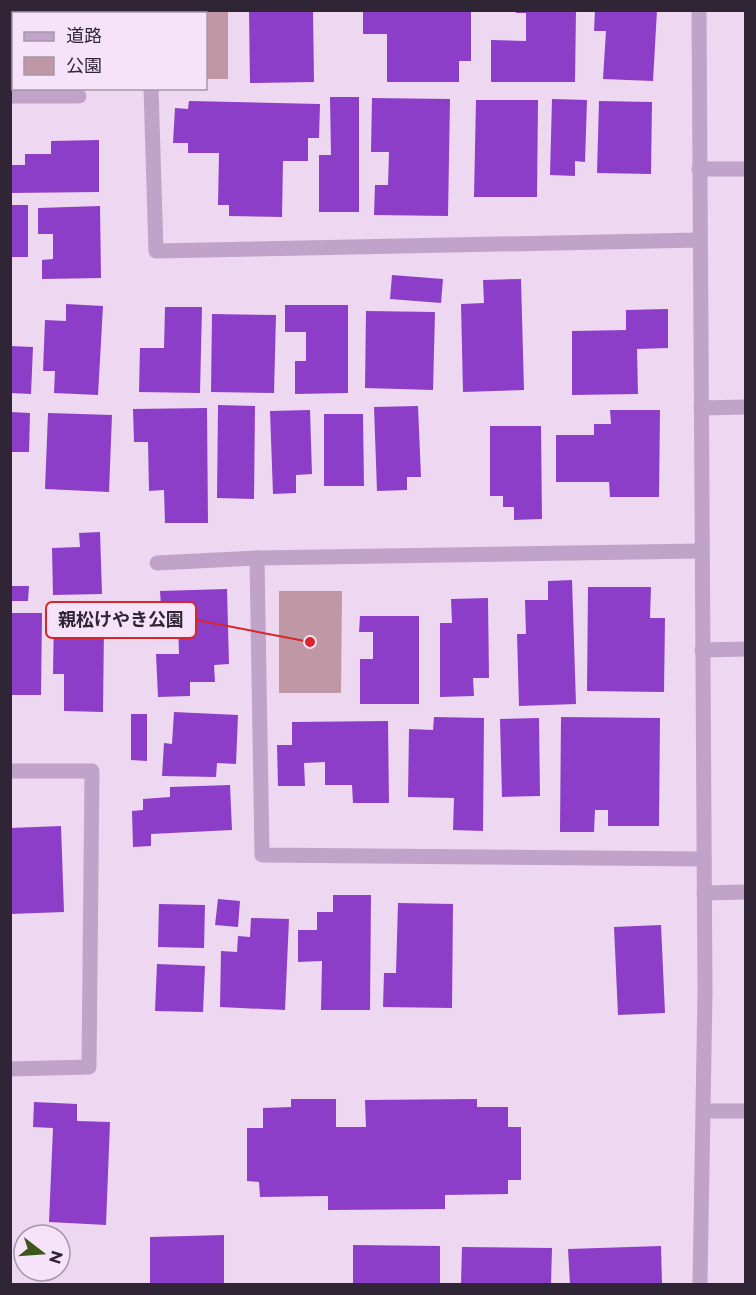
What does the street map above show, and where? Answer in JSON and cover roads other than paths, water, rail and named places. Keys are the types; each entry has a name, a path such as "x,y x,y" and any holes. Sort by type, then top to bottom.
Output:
{"street":[{"path":"699,10 704,859 700,1284"},
{"path":"151,90 156,251 699,240"},
{"path":"10,96 79,96"},
{"path":"699,169 746,169"},
{"path":"701,408 746,407"},
{"path":"157,562 257,558 702,551"},
{"path":"257,558 262,855 704,859"},
{"path":"702,650 746,649"},
{"path":"10,771 92,771 89,1067 10,1068"},
{"path":"704,893 746,892"},
{"path":"703,1111 746,1111"}],"place":[{"name":"親松けやき公園","path":"310,642"}]}
